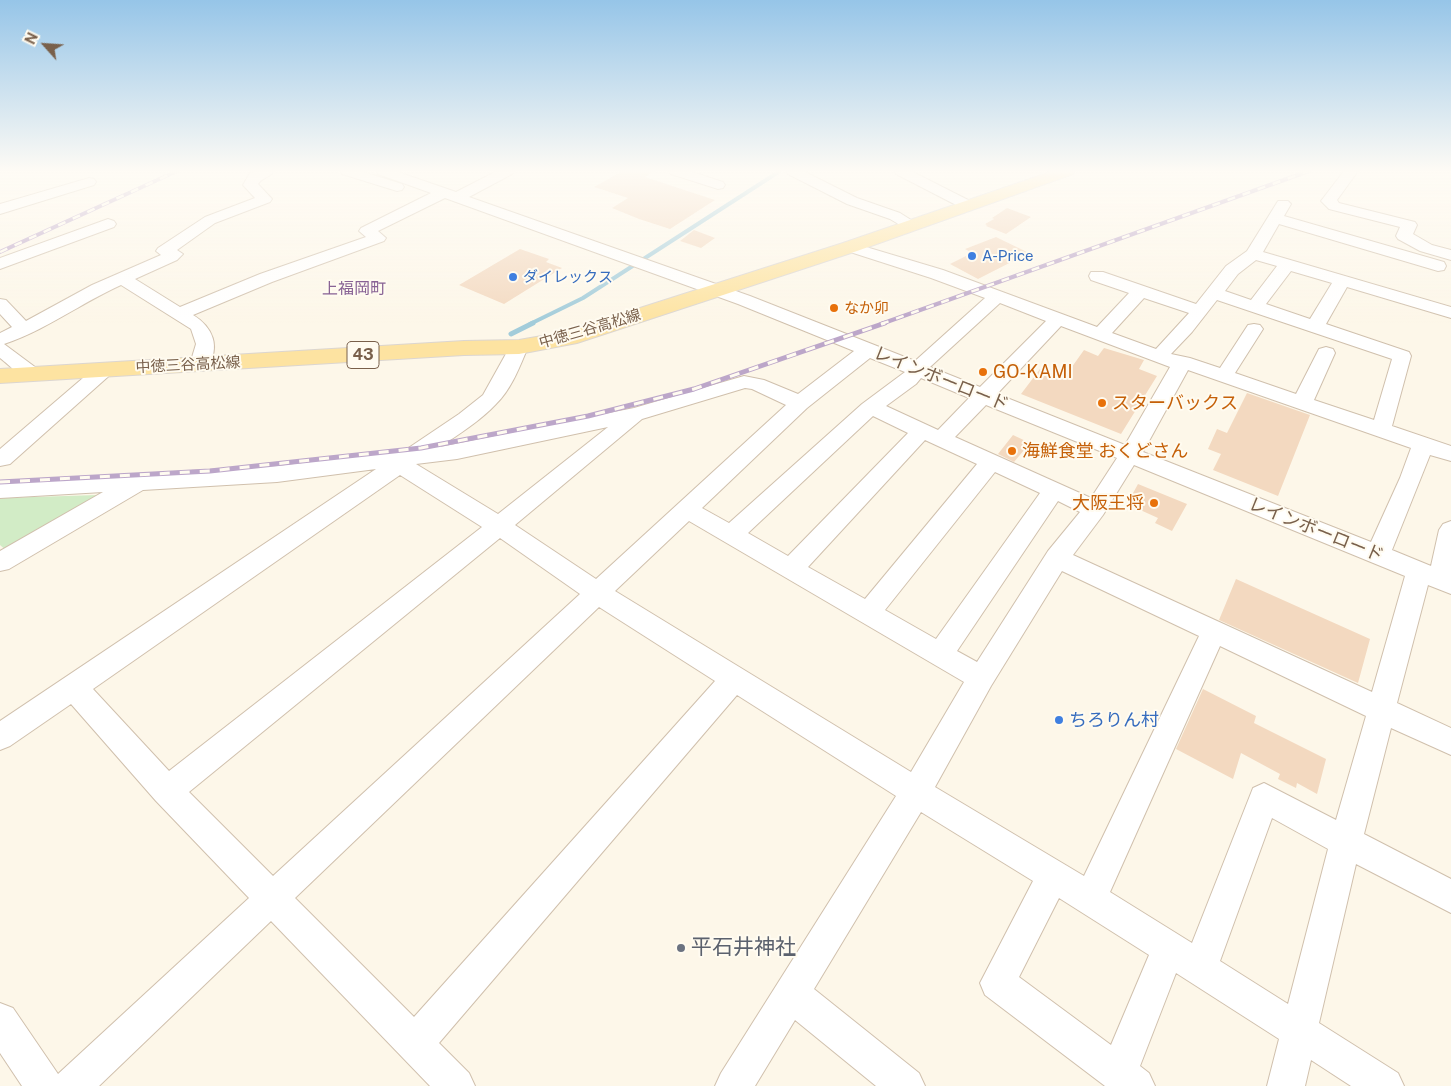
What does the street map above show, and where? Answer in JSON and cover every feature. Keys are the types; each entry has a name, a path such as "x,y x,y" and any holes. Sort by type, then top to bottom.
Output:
{"main road":[{"name":"中徳三谷高松線","path":"0,376 464,348 519,348 578,335 850,247 920,222"}],"street":[{"path":"0,340 60,311 98,289 174,255 164,251 208,222"},
{"path":"179,314 266,278 378,238 367,231 386,222"},
{"name":"レインボーロード","path":"526,222 718,290 1437,578"},
{"path":"905,222 911,225"},
{"path":"1158,357 1200,311 1232,270 1253,254 1272,222"},
{"path":"1309,222 1451,270"},
{"path":"1396,222 1409,225 1404,236 1426,248 1451,255"},
{"path":"0,264 108,224"},
{"path":"850,247 937,274 1182,365"},
{"path":"1253,254 1451,313"},
{"path":"1255,307 1287,264"},
{"path":"1097,276 1200,311"},
{"path":"123,279 197,325 204,335 206,348 200,364"},
{"path":"1315,327 1342,281"},
{"path":"1100,335 1140,291"},
{"path":"1214,293 1402,356 1381,430"},
{"path":"731,535 872,408 909,380 926,360 997,297"},
{"path":"0,304 24,329"},
{"path":"791,569 932,435 984,396 1057,320"},
{"path":"1224,376 1254,329"},
{"path":"0,737 466,418 490,399 519,348"},
{"path":"0,349 32,374"},
{"path":"72,1086 599,594 686,509 800,403 868,350"},
{"path":"1302,403 1326,353"},
{"path":"734,1086 916,792 981,678 1057,558 1095,509 1130,455 1183,362 1451,454"},
{"path":"2,459 104,370"},
{"path":"0,490 277,474 402,460 457,452 636,414 744,382 757,384 800,403"},
{"path":"872,408 1095,509"},
{"path":"167,790 499,526 636,414"},
{"path":"1378,554 1411,478 1423,444"},
{"path":"402,460 599,594 916,792 1054,875 1385,1086"},
{"path":"868,613 990,462"},
{"path":"1,560 138,482"},
{"path":"940,655 1053,491"},
{"path":"686,509 981,678"},
{"path":"1286,1086 1380,709 1437,578 1451,530"},
{"path":"1057,558 1451,742"},
{"path":"1090,898 1214,632"},
{"path":"415,1043 734,678"},
{"path":"74,687 167,790 272,900 456,1086"},
{"path":"1200,968 1264,798 1451,897"},
{"path":"1054,875 997,983 1127,1079 1170,948"},
{"path":"792,994 906,1086"},
{"path":"0,1021 44,1086"}],"green space":[{"path":"98,495 8,552 0,545 0,498"}],"building":[{"path":"647,222 681,222 670,229"},
{"path":"989,222 1024,222 1006,234 985,224"},
{"path":"694,230 715,238 701,248 680,241"},
{"path":"996,237 1029,253 978,279 950,264 972,253 965,249"},
{"path":"520,249 549,259 546,262 562,268 504,304 459,285"},
{"path":"1104,348 1144,360 1139,369 1157,376 1121,434 1021,394 1040,369 1064,378 1084,350 1098,356"},
{"path":"1247,393 1310,415 1278,496 1213,470 1221,454 1208,449 1217,429 1227,433"},
{"name":"海鮮食堂 おくどさん","path":"1013,435 1030,443 1014,462 998,454"},
{"path":"1138,484 1187,504 1172,531 1155,523 1158,518 1127,504"},
{"path":"1236,579 1370,639 1358,683 1219,620"},
{"path":"1203,689 1256,716 1254,723 1326,759 1317,794 1297,783 1296,788 1278,779 1280,774 1241,753 1233,779 1176,749"}],"waterway":[{"path":"530,324 583,298 701,222"},
{"path":"511,334 533,323"}],"railway":[{"path":"0,252 66,222"},
{"path":"881,324 1167,222"},
{"path":"0,482 210,471 421,448 588,416 694,389 885,323"}],"place":[{"name":"A-Price","path":"972,256"},
{"name":"ダイレックス","path":"513,277"},
{"name":"なか卯","path":"834,308"},
{"name":"GO-KAMI","path":"983,372"},
{"name":"スターバックス","path":"1102,403"},
{"name":"海鮮食堂 おくどさん","path":"1012,451"},
{"name":"大阪王将","path":"1154,503"},
{"name":"ちろりん村","path":"1059,720"},
{"name":"平石井神社","path":"681,948"}],"district":[{"name":"上福岡町","path":"354,289"}]}
